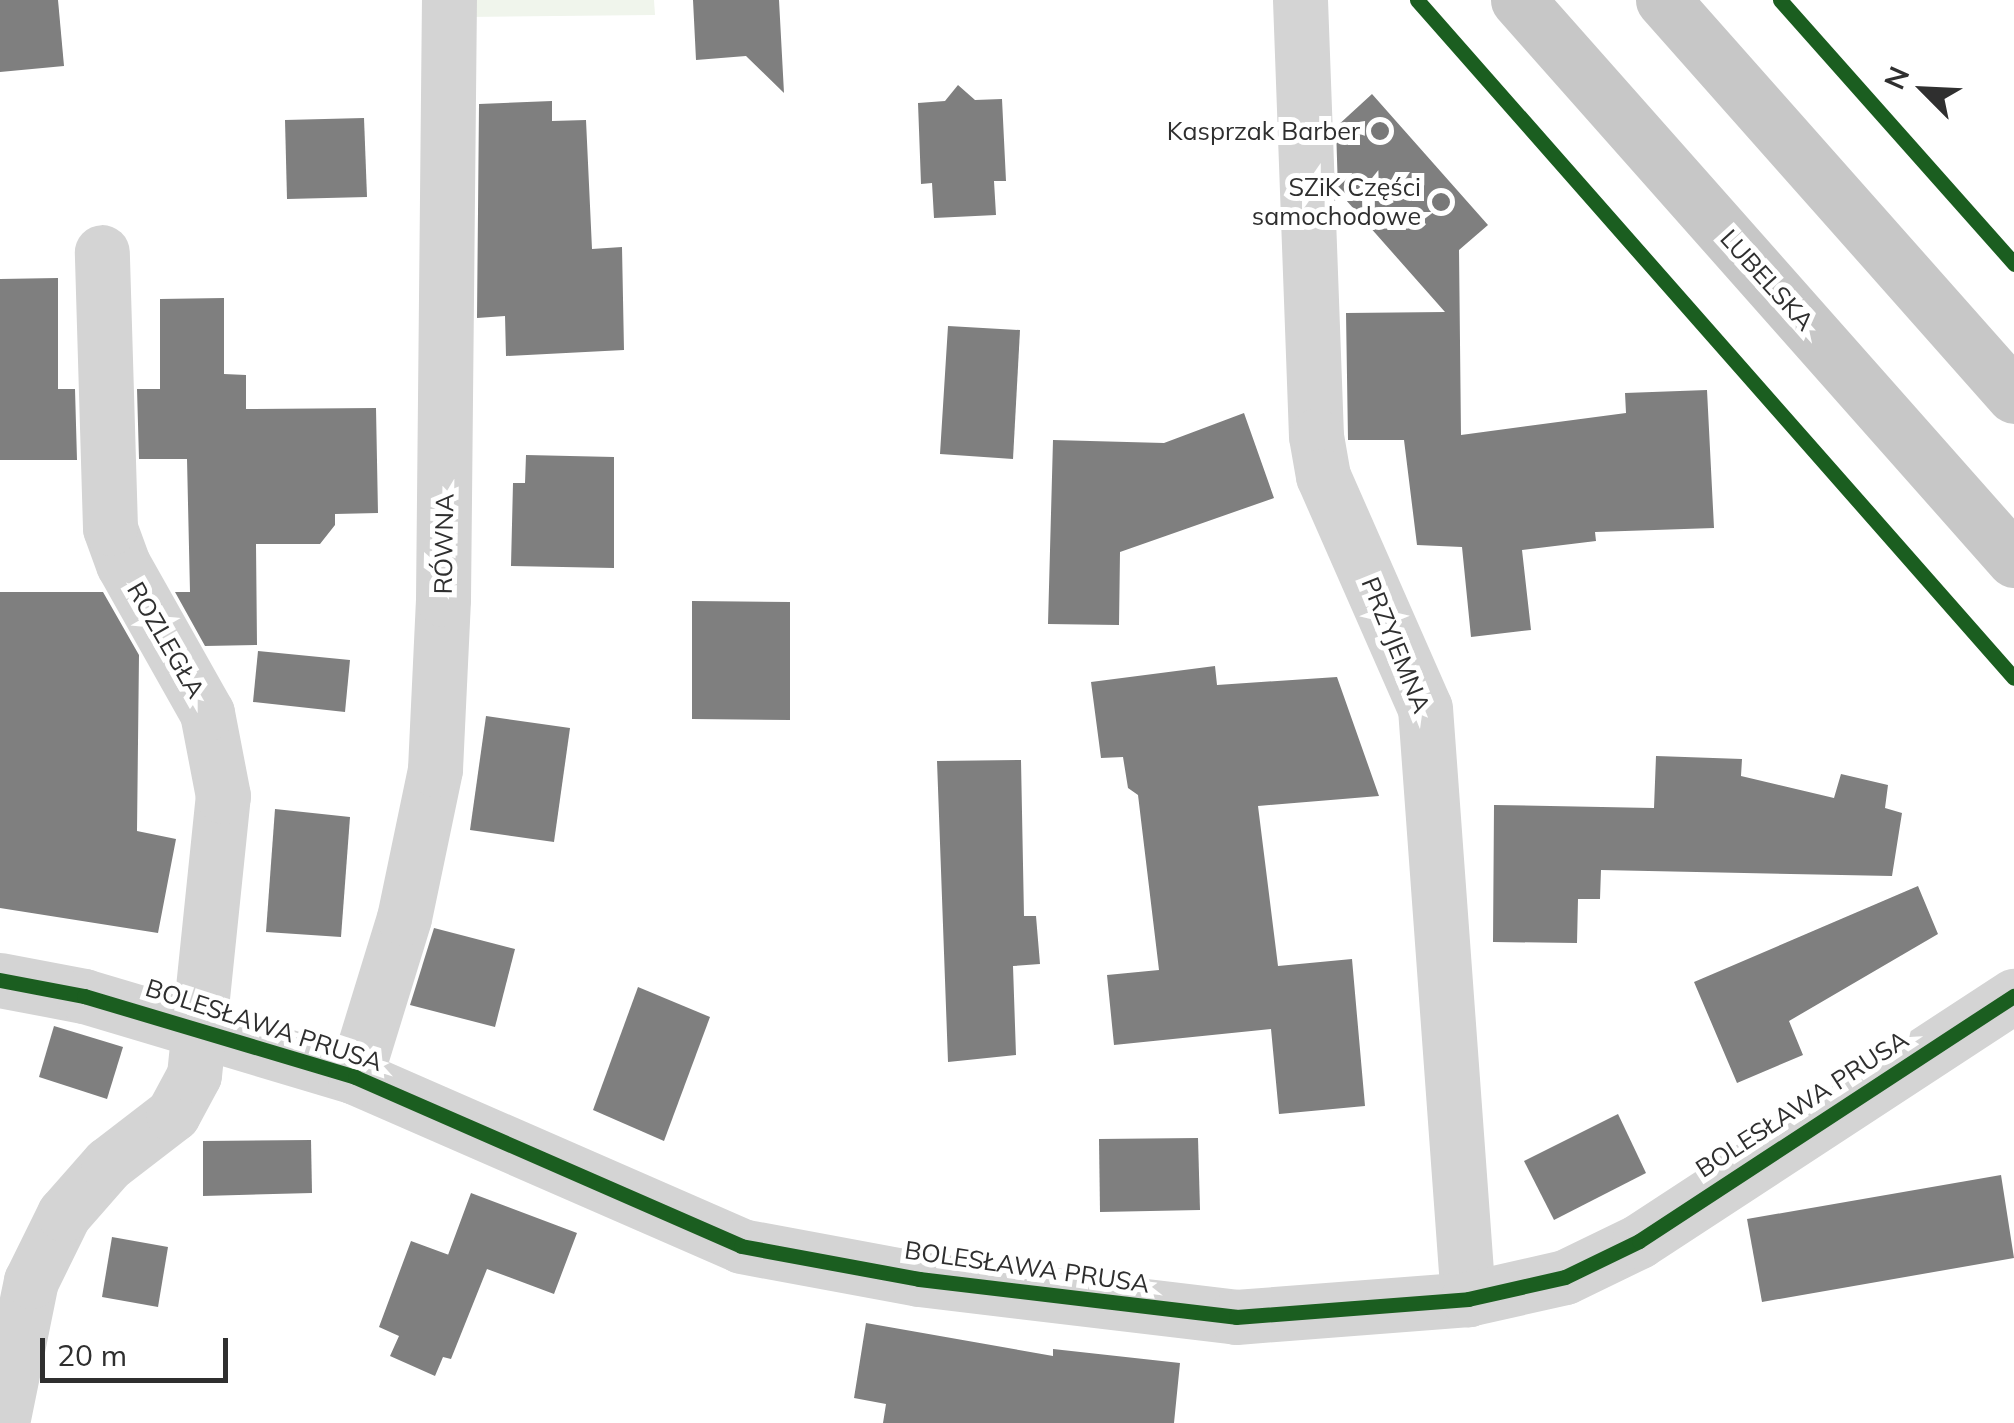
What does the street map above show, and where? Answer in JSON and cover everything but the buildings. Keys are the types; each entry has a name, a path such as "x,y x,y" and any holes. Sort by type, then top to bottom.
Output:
{"main road":[{"name":"LUBELSKA","path":"1518,0 2014,560"},
{"path":"1663,0 2014,396"}],"street":[{"name":"RÓWNA","path":"355,1077 404,918 435,769 444,599 449,0"},
{"name":"PRZYJEMNA","path":"1300,0 1316,436 1324,476 1425,708 1468,1299"},
{"name":"ROZLEGŁA","path":"2,1423 31,1281 56,1231 108,1164 173,1114 194,1075 223,796 219,748 208,713 123,564 110,528 102,252"},
{"name":"BOLESŁAWA PRUSA","path":"0,980 200,1028 355,1077 710,1236 791,1258 1236,1317 1468,1299 1565,1277 1639,1241 2014,996"}],"shaded area":[{"path":"467,0 654,0 655,15 467,17"}],"cycle path":[{"path":"1417,0 2014,678"},
{"path":"1780,0 2014,264"},
{"path":"0,980 84,996 355,1077 741,1246 919,1279 1236,1317 1468,1299 1565,1277 1639,1241 2014,996"}],"place":[{"name":"Kasprzak Barber","path":"1380,131"},
{"name":"SZiK Części samochodowe","path":"1441,202"}]}
